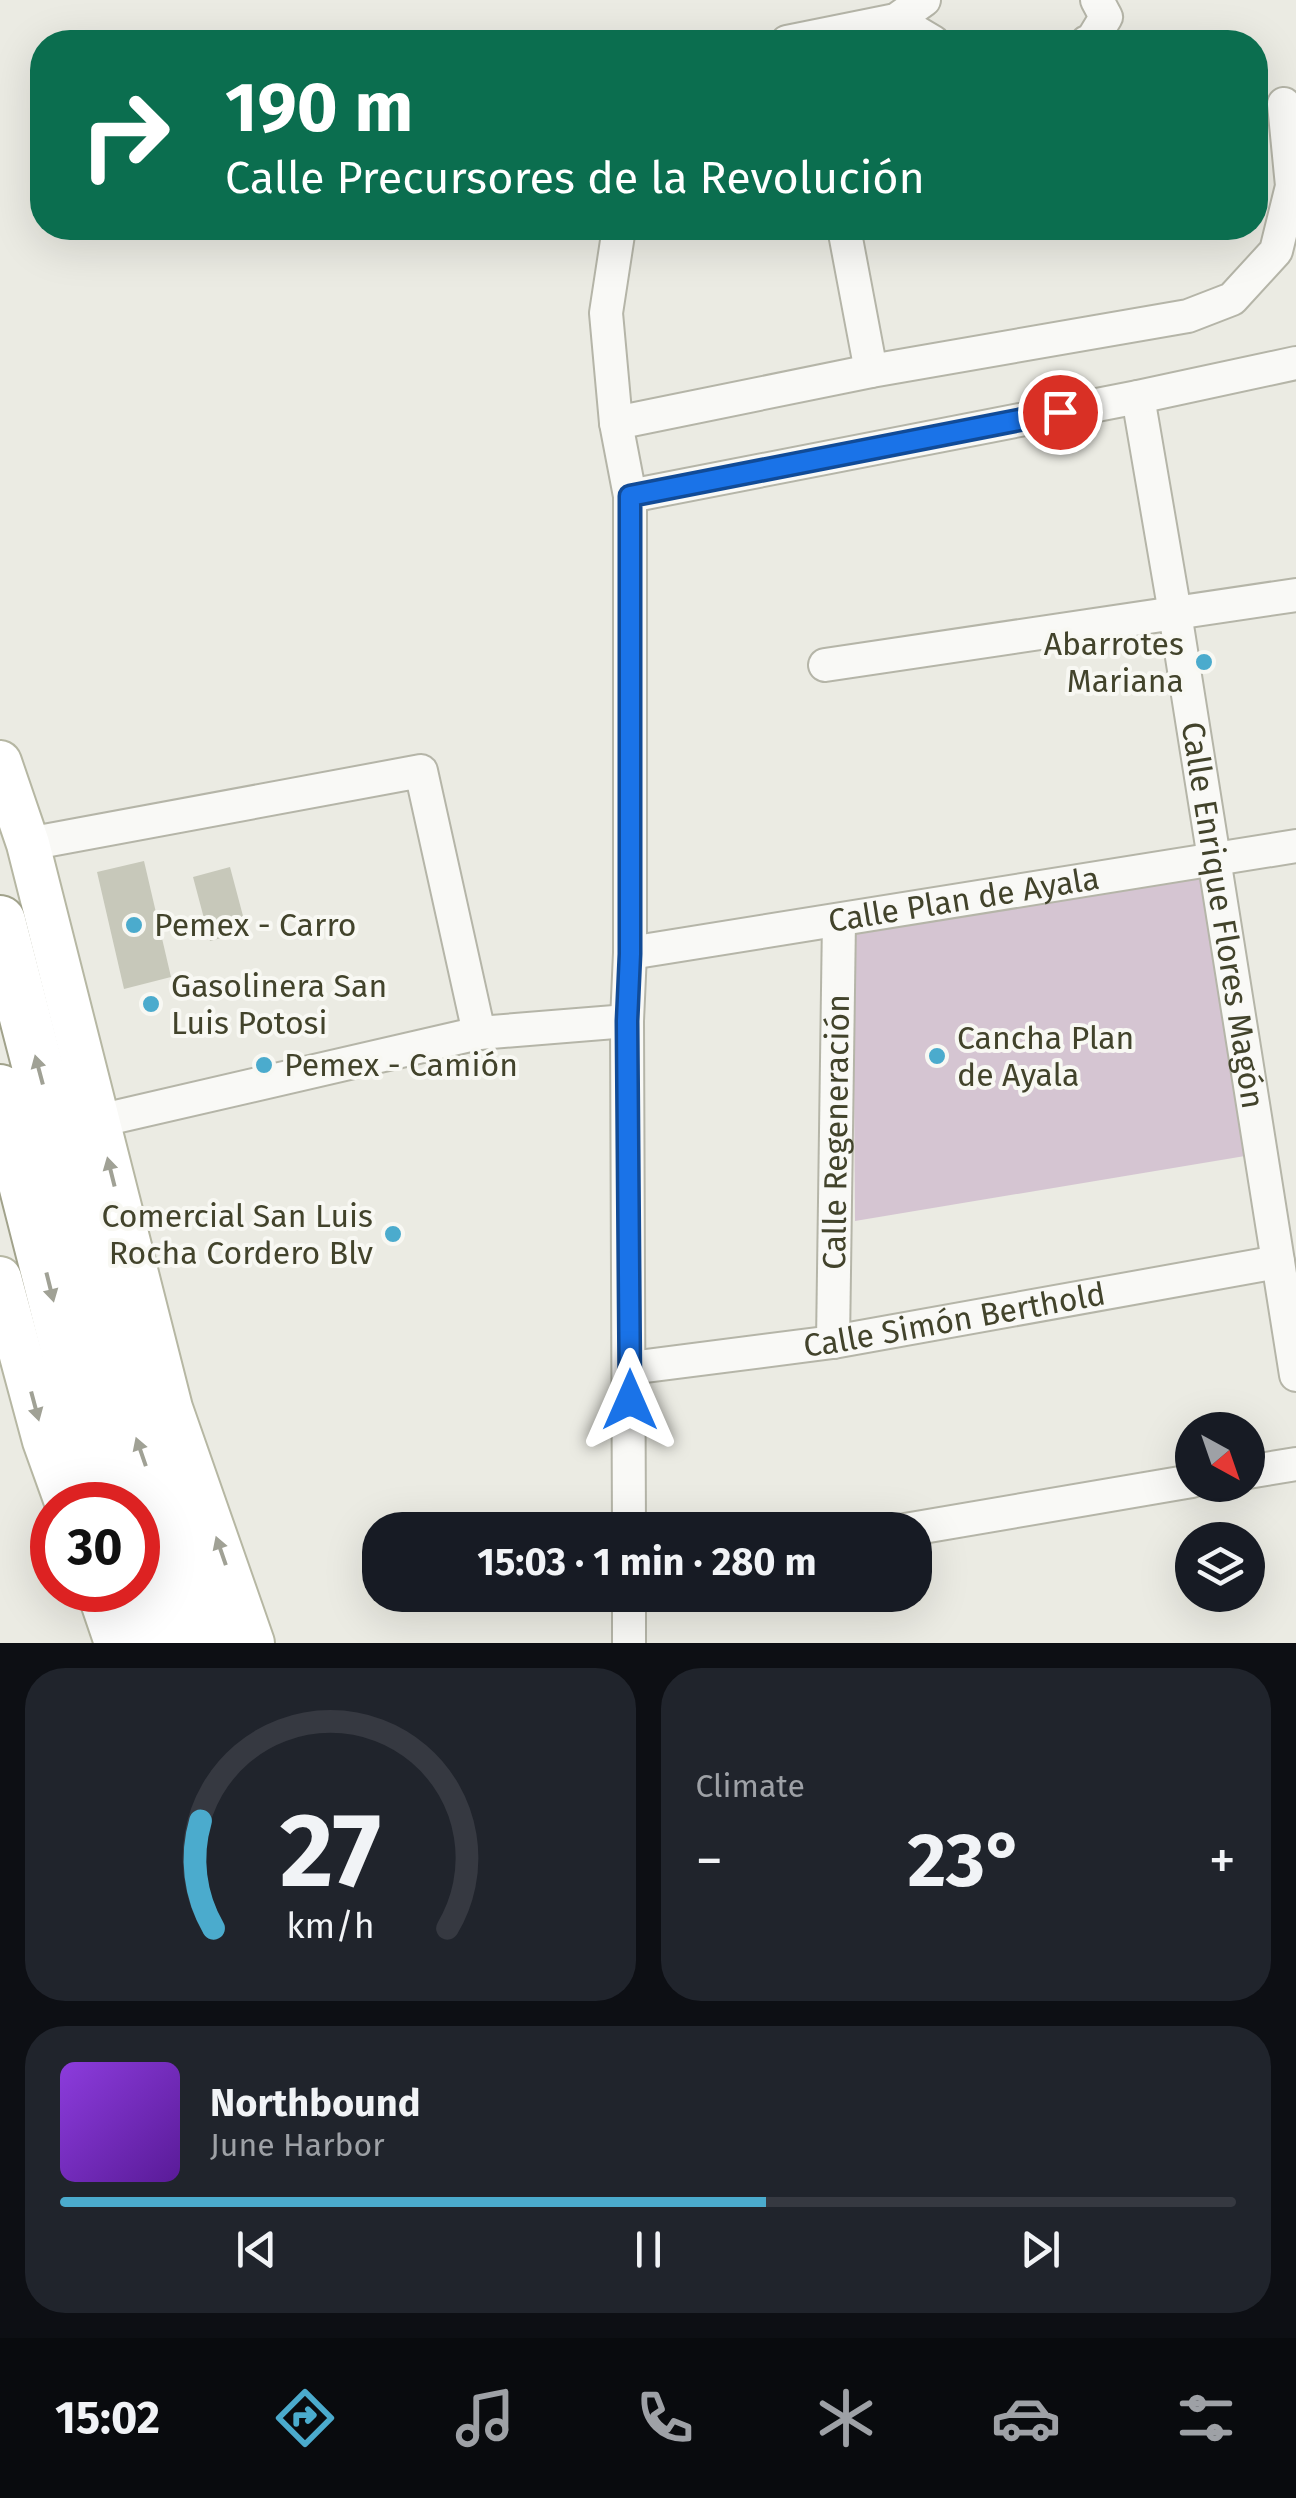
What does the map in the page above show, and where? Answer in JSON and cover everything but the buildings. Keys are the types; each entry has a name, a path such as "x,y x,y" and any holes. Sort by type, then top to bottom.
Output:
{"highway":[{"path":"0,921 129,1419 207,1643"},
{"path":"0,1090 103,1482"},
{"path":"148,1612 158,1643"}],"main road":[{"path":"0,762 28,844 171,1408 253,1643"},
{"path":"0,1278 59,1482"},
{"path":"105,1612 116,1643"}],"street":[{"path":"846,30 896,20 924,0"},
{"path":"1097,0 1106,17 1098,30"},
{"path":"896,20 913,30"},
{"path":"616,423 871,371 1188,316 1232,299 1276,250 1292,186 1284,104"},
{"path":"617,240 606,313 616,423 630,496 630,1512"},
{"path":"846,240 871,371"},
{"path":"630,496 1296,364"},
{"name":"Calle Enrique Flores Magón","path":"1138,397 1296,1375"},
{"path":"825,665 1296,595"},
{"path":"28,844 420,772 479,1033"},
{"name":"Calle Plan de Ayala","path":"630,954 1296,846"},
{"name":"Calle Regeneración","path":"833,1342 839,920"},
{"path":"98,1122 479,1033 627,1021"},
{"name":"Calle Simón Berthold","path":"630,1368 833,1342 1278,1262"},
{"path":"1265,1469 1296,1464"},
{"path":"932,1525 1175,1484"},
{"path":"629,1612 629,1643"}],"shaded area":[{"path":"1202,876 1245,1156 855,1221 853,933"}],"place":[{"name":"Abarrotes Mariana","path":"1204,662"},
{"name":"Pemex - Carro","path":"134,925"},
{"name":"Gasolinera San Luis Potosi","path":"151,1004"},
{"name":"Cancha Plan de Ayala","path":"937,1056"},
{"name":"Pemex - Camión","path":"264,1065"},
{"name":"Comercial San Luis Rocha Cordero Blv","path":"393,1234"}],"route":[{"path":"630,1400 630,496 1060,412"}]}
